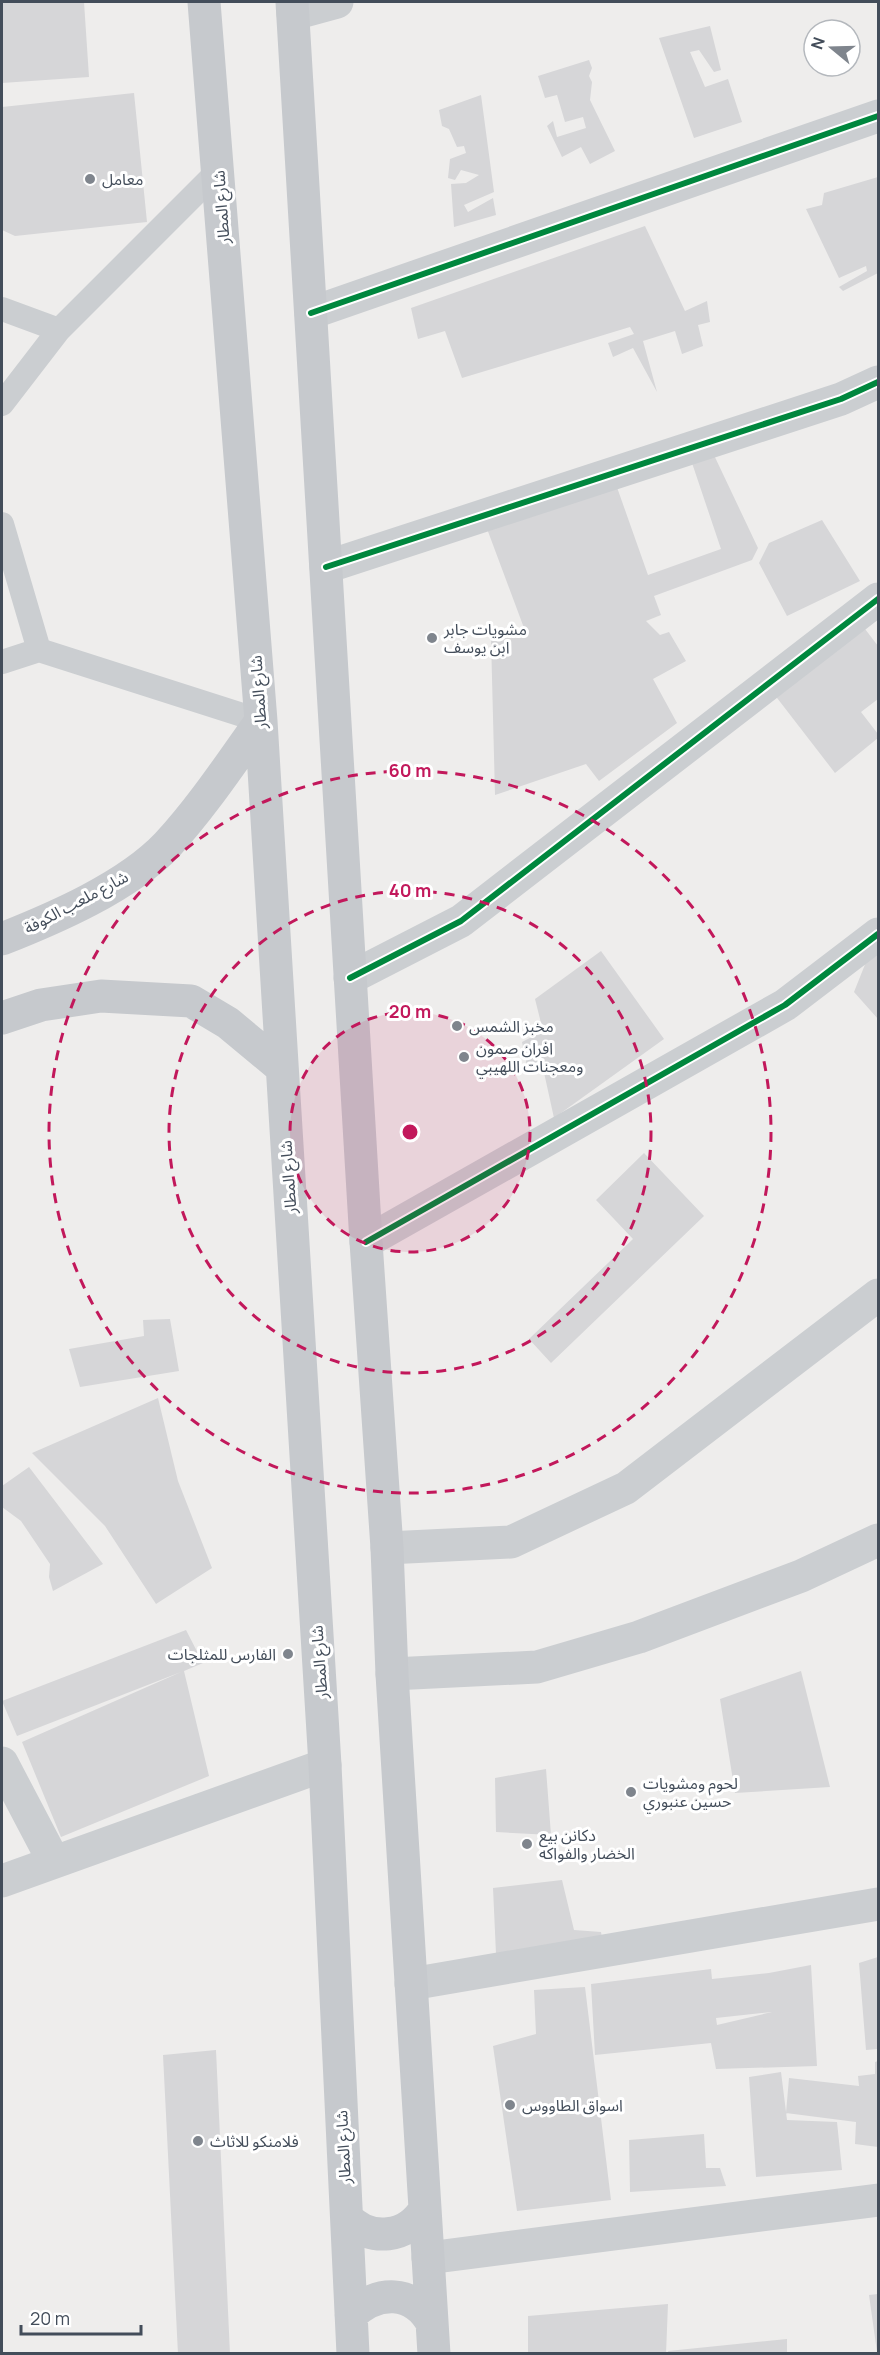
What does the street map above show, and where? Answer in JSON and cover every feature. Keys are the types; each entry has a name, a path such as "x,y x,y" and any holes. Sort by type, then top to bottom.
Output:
{"main road":[{"name":"شارع المطار","path":"204,2 261,721 325,1765 353,2354"},
{"path":"292,8 366,1242 387,1548 392,1674 433,2338"},
{"name":"شارع ملعب الكوفة","path":"2,939 36,926 120,883 165,846 200,806 261,721"},
{"path":"2,1018 41,1005 101,996 191,1001 228,1023 281,1067"},
{"path":"347,2218 355,2226 370,2234 386,2235 401,2232 411,2226 425,2209"},
{"path":"351,2315 369,2301 384,2297 399,2297 415,2303 427,2314 433,2338"}],"street":[{"path":"292,8 337,2"},
{"path":"311,314 879,116"},
{"path":"326,567 830,402 879,382"},
{"path":"350,978 461,921 879,599"},
{"path":"366,1242 785,1005 879,934"},
{"path":"387,1548 511,1542 626,1488 879,1295"},
{"path":"392,1674 537,1667 639,1637 801,1576 879,1540"},
{"path":"2,1763 54,1862"},
{"path":"2,1881 325,1765"},
{"path":"411,1984 879,1904"},
{"path":"428,2258 879,2199"}],"lane":[{"path":"2,404 59,330 218,171"},
{"path":"2,309 59,330"},
{"path":"2,524 39,650"},
{"path":"2,662 39,650 261,721"}],"building":[{"path":"2,2 84,2 89,77 2,83"},
{"path":"710,26 721,70 714,72 699,50 690,52 705,87 728,79 742,122 694,138 659,38"},
{"path":"589,60 592,68 589,76 592,82 590,100 615,151 590,164 581,147 562,157 547,126 553,121 557,137 586,128 583,117 565,122 557,95 545,98 538,76"},
{"path":"134,93 147,222 15,236 2,230 2,107"},
{"path":"481,95 494,192 464,205 468,212 493,198 496,215 454,227 451,184 466,183 479,175 461,170 455,180 448,178 450,159 466,153 464,146 457,147 449,129 442,126 439,110"},
{"path":"878,177 878,273 843,291 839,287 867,271 866,266 839,278 806,209 822,205 824,193"},
{"path":"645,226 685,311 707,301 710,322 698,325 703,346 682,354 675,331 643,341 657,392 633,348 613,357 608,343 634,334 630,327 462,378 445,331 418,339 411,308"},
{"path":"713,453 758,548 752,560 654,596 661,615 646,621 660,635 669,632 686,661 653,679 677,723 599,781 586,764 495,795 491,639 524,628 483,518 613,476 648,575 721,549 691,460"},
{"path":"822,520 860,581 787,616 759,563 769,543"},
{"path":"862,625 878,646 878,699 861,712 878,734 878,738 835,773 774,694"},
{"path":"601,951 664,1039 554,1118 543,1068 528,1071 522,1042 543,1031 535,999"},
{"path":"878,953 878,1019 854,992 866,962"},
{"path":"644,1153 704,1216 551,1363 529,1339 633,1239 596,1200"},
{"path":"170,1319 179,1371 80,1387 69,1349 144,1336 143,1320"},
{"path":"158,1398 178,1481 212,1568 156,1604 105,1526 32,1453"},
{"path":"29,1467 103,1564 53,1591 49,1577 50,1564 21,1521 2,1507 2,1486"},
{"path":"186,1630 203,1663 184,1671 209,1776 61,1837 22,1742 181,1672 17,1736 2,1701"},
{"path":"801,1671 830,1787 735,1793 720,1699"},
{"path":"546,1769 551,1835 496,1832 495,1778"},
{"path":"562,1880 574,1930 601,1932 604,1949 496,1954 493,1888"},
{"path":"878,1957 878,2049 866,2050 859,1963"},
{"path":"811,1965 817,2066 716,2069 711,2043 595,2055 591,1984 711,1969 712,1979 769,1973","holes":["772,2012 717,2025 716,2018"]},
{"path":"585,1987 611,2200 517,2211 493,2046 536,2034 534,1990"},
{"path":"216,2050 230,2354 178,2354 163,2055"},
{"path":"878,2061 878,2147 855,2144 856,2122 786,2113 789,2078 859,2086 858,2076 875,2074 875,2062"},
{"path":"781,2072 787,2120 837,2122 842,2170 756,2177 749,2077"},
{"path":"704,2134 706,2168 720,2168 726,2186 630,2192 629,2140"},
{"path":"878,2294 878,2352 877,2352 869,2295"},
{"path":"668,2304 666,2354 528,2354 528,2316"},
{"path":"787,2339 787,2354 669,2354 668,2351"}],"cycle path":[{"path":"311,313 878,116"},
{"path":"326,567 841,399 878,382"},
{"path":"350,978 461,921 878,599"},
{"path":"366,1242 785,1005 878,934"}],"place":[{"name":"معامل","path":"90,179"},
{"name":"مشويات جابر ابن يوسف","path":"432,638"},
{"name":"مخبز الشمس","path":"457,1026"},
{"name":"افران صمون ومعجنات اللهيبي","path":"464,1057"},
{"name":"الفارس للمثلجات","path":"288,1654"},
{"name":"لحوم ومشويات حسين عنبوري","path":"631,1792"},
{"name":"دكانن بيع الخضار والفواكه","path":"527,1844"},
{"name":"اسواق الطاووس","path":"510,2105"},
{"name":"فلامنكو للاثاث","path":"198,2141"}]}
